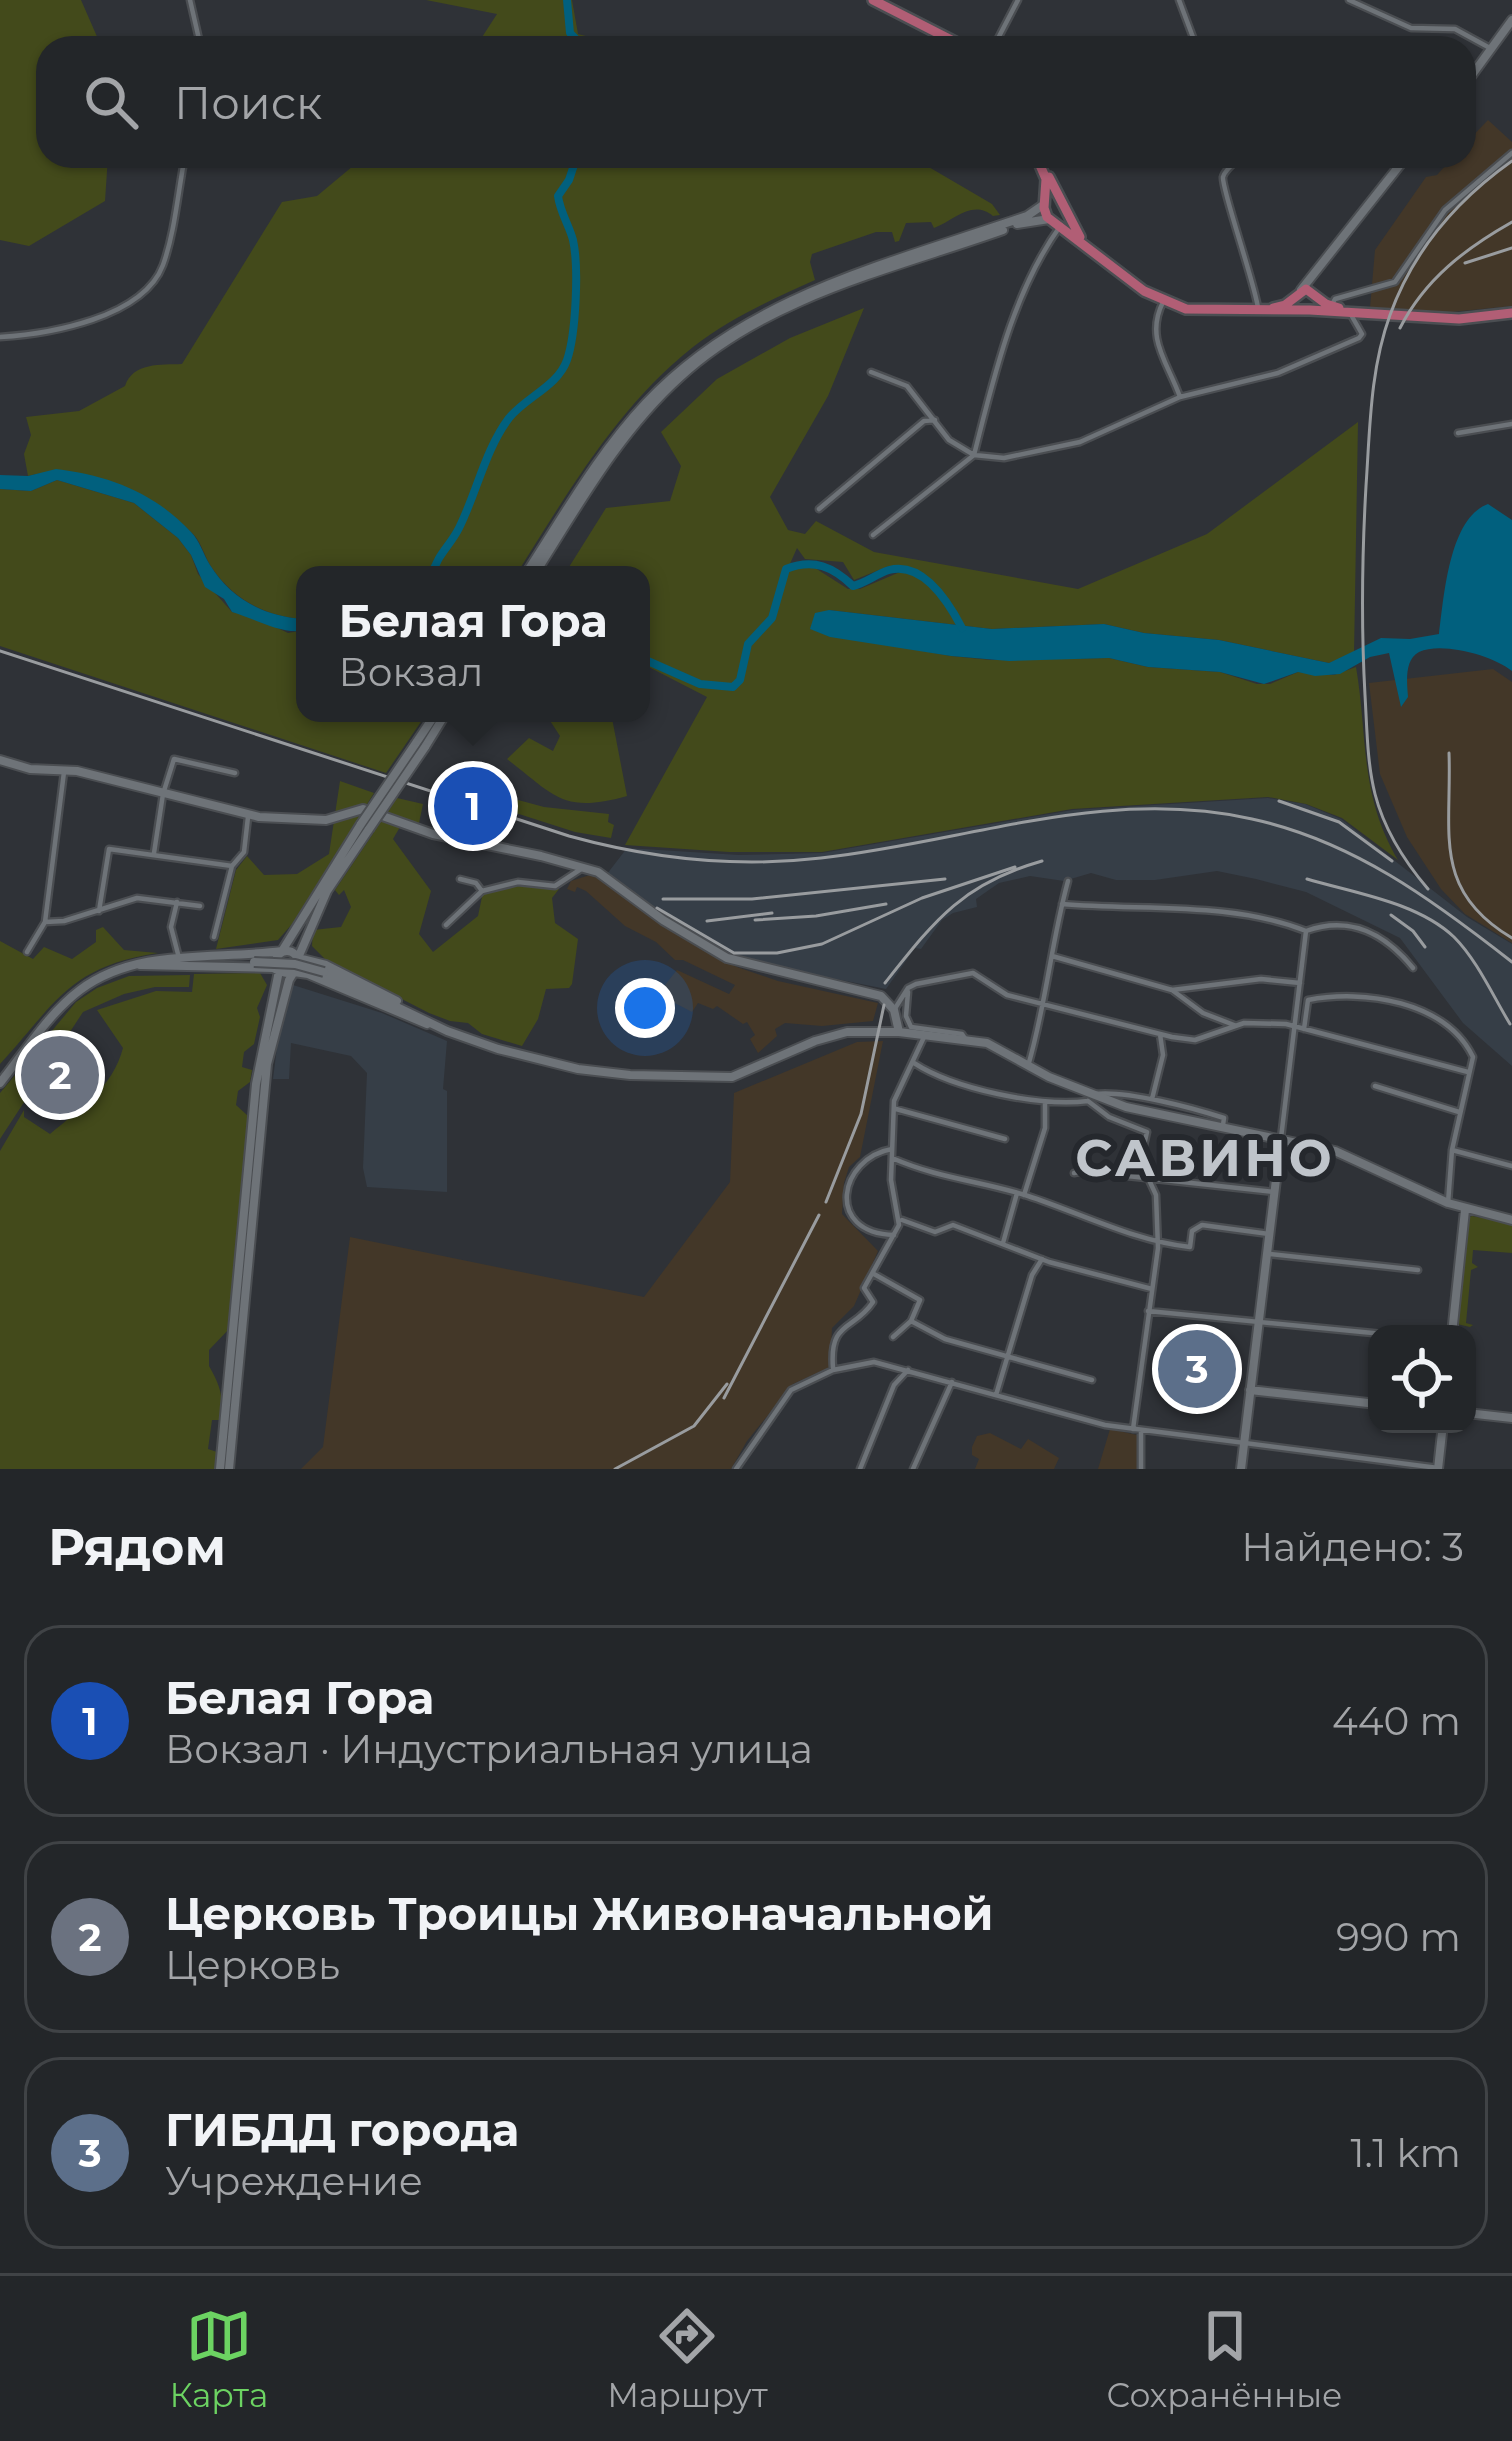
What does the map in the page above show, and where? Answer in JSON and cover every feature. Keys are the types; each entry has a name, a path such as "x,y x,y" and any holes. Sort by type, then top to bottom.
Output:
{"main road":[{"path":"873,0 946,36"},
{"path":"884,0 948,36"},
{"path":"1476,70 1512,20"},
{"path":"1042,168 1044,211 1108,266 1164,302 1199,311 1307,310 1459,320 1512,311"},
{"path":"1044,168 1084,241 1158,295 1199,308 1281,307 1298,294 1397,168"},
{"path":"536,566 632,418 704,350 787,301 1027,216 1046,203 1063,204"},
{"path":"536,566 633,427 682,374 737,334 819,293 1019,224 1055,221 1063,204"},
{"path":"1307,310 1316,295 1319,266"},
{"path":"1298,294 1316,295 1331,306 1407,315 1512,311"},
{"path":"1298,294 1297,305 1307,310"},
{"path":"421,745 432,722"},
{"path":"280,995 277,960 282,951 439,722"},
{"path":"0,760 30,769 64,770 248,815 326,820 363,809 433,834 598,872 706,949 741,963 881,996 894,1010 899,1032"},
{"path":"220,1469 255,1100 268,1036 308,927 365,827"},
{"path":"308,927 310,951 325,969"},
{"path":"0,1083 55,1014 82,988 113,972 179,958 292,951 440,1027 498,1049 630,1076 702,1079 746,1073 831,1036 864,1031 993,1044 1090,1098 1354,1157 1465,1210 1512,1220"},
{"path":"140,965 295,964 325,969"},
{"path":"257,965 333,983 416,1022 440,1027"},
{"path":"257,965 272,975 280,995"},
{"path":"280,995 302,976 333,983"},
{"path":"230,1469 268,1036"},
{"path":"1241,1469 1281,1138"},
{"path":"1453,1325 1465,1210"},
{"path":"1250,1390 1368,1403"},
{"path":"1476,1414 1512,1418"},
{"path":"1438,1468 1442,1433"}],"street":[{"path":"190,0 198,36"},
{"path":"999,36 1018,0"},
{"path":"1179,0 1192,36"},
{"path":"1349,0 1411,28 1455,29 1468,36"},
{"path":"1476,41 1491,49"},
{"path":"1331,306 1335,299 1395,282 1445,209 1512,152"},
{"path":"0,337 67,330 100,317 152,286 162,266 182,168"},
{"path":"1229,168 1223,182 1258,308"},
{"path":"873,536 974,455 992,386 1055,221"},
{"path":"1164,302 1154,320 1154,339 1180,397"},
{"path":"871,372 907,386 949,440 974,455 1004,458 1080,442 1180,397 1278,373 1359,338 1359,323 1351,313"},
{"path":"819,509 923,422 934,420"},
{"path":"1458,433 1512,424"},
{"path":"154,853 174,759 235,773"},
{"path":"27,952 45,922 64,770"},
{"path":"214,937 232,866 244,852 248,815"},
{"path":"99,911 109,849 232,866"},
{"path":"446,925 482,891 518,882 554,886 581,869"},
{"path":"460,879 476,883 482,891"},
{"path":"1028,1066 1068,881"},
{"path":"45,922 64,922 137,898 200,906"},
{"path":"177,902 171,927 179,958"},
{"path":"1062,904 1198,910 1286,923 1306,931 1335,924 1366,930 1393,944 1413,968"},
{"path":"1300,1028 1306,931"},
{"path":"1052,956 1172,990 1203,1013 1235,1025"},
{"path":"894,1010 908,988 973,973 1007,995 1160,1034 1195,1040 1256,1022 1300,1028 1468,1072"},
{"path":"1172,990 1261,979 1300,983"},
{"path":"908,988 910,1027 962,1034 966,1040"},
{"path":"1281,1138 1308,1000 1343,994 1422,1010 1448,1022 1473,1057 1459,1112 1448,1203"},
{"path":"1151,1100 1163,1055 1160,1034"},
{"path":"833,1370 833,1345 845,1323 873,1302 864,1288 900,1219 891,1180 897,1090 926,1035"},
{"path":"914,1063 970,1085 1045,1102 1120,1094 1151,1100 1224,1118 1222,1127"},
{"path":"1376,1085 1459,1112"},
{"path":"1090,1098 1109,1117 1148,1132 1142,1154 1158,1214 1137,1429 1141,1469"},
{"path":"1004,1243 1045,1128 1045,1102"},
{"path":"896,1109 1004,1139"},
{"path":"892,1149 879,1151 859,1168 844,1202 862,1228 894,1234"},
{"path":"1453,1150 1512,1166"},
{"path":"892,1158 948,1180 1020,1194 1156,1243 1190,1247 1192,1231 1202,1225 1269,1234"},
{"path":"1073,1173 1094,1169 1274,1192"},
{"path":"900,1219 934,1232 953,1225 1042,1259 1152,1289"},
{"path":"1266,1254 1418,1270"},
{"path":"996,1395 1032,1275 1042,1259"},
{"path":"873,1273 920,1300 910,1322 892,1337"},
{"path":"1148,1311 1368,1333"},
{"path":"910,1322 945,1339 1092,1380"},
{"path":"736,1469 791,1390 833,1370 874,1362 1105,1425 1438,1468"},
{"path":"860,1469 894,1385 908,1370"},
{"path":"913,1469 952,1382"}],"shaded area":[{"path":"1488,120 1512,142 1512,306 1441,313 1370,308 1375,250 1426,177 1443,168 1476,168 1476,132"},
{"path":"1493,669 1512,682 1512,943 1465,914 1441,889 1407,837 1380,774 1369,683"},
{"path":"1268,798 1305,804 1341,819 1467,917 1512,944 1512,1066 1463,1023 1400,938 1306,892 1256,879 1217,871 1155,880 1116,880 1091,873 1064,881 1030,876 999,883 976,899 977,907 942,920 886,989 731,958 671,923 607,874 627,848 739,855 822,853 1073,810"},
{"path":"593,874 737,967 878,1003 873,1021 822,1026 785,1023 758,1053 747,1022 743,1024 717,1006 698,1003 692,1012 661,990 677,970 729,994 735,985 675,960 656,942 625,926 586,891 567,889 571,881"},
{"path":"293,985 382,1013 447,1041 443,1089 447,1091 447,1192 367,1187 363,1168 367,1073 351,1056 291,1043 289,1079 273,1079 279,1031"},
{"path":"883,1041 860,1157 849,1167 844,1183 842,1214 878,1251 854,1306 832,1328 830,1367 793,1384 731,1469 301,1469 323,1447 350,1237 644,1297 730,1182 734,1093 857,1042"},
{"path":"1110,1429 1137,1435 1137,1469 1098,1469"},
{"path":"990,1433 1021,1449 1028,1439 1059,1458 1054,1469 975,1469 979,1459 972,1455 972,1447 977,1436"}],"green space":[{"path":"0,0 81,0 97,36 36,36 36,168 107,168 105,201 29,246 0,240"},
{"path":"426,0 572,0 578,34 586,36 483,36 497,14"},
{"path":"351,168 930,168 992,204 1000,215 971,210 934,228 931,222 906,223 899,241 895,242 892,232 876,232 812,254 815,280 707,337 640,397 595,453 522,566 296,566 296,618 252,605 230,589 194,535 159,506 95,477 50,472 28,476 24,454 31,435 26,417 79,411 125,386 141,369 182,364 282,202 317,196"},
{"path":"864,308 828,396 770,497 788,530 805,534 816,521 874,552 1078,589 1207,534 1358,422 1354,654 1329,663 1219,640 1104,624 992,629 829,610 906,648 951,656 1109,658 1148,667 1220,672 1257,684 1270,684 1298,672 1334,675 1356,667 1371,788 1385,836 1398,860 1342,818 1306,804 1268,797 1072,809 822,852 625,845 707,697 650,668 650,566 570,566 606,508 670,501 681,466 661,432 717,379 790,338","holes":["797,548 805,559 843,562 854,580 889,566 907,569 860,589 848,589 812,566 785,575"]},
{"path":"57,480 134,503 178,538 198,574 232,612 251,615 288,633 296,632 296,722 421,722 386,773 0,646 0,489 31,491"},
{"path":"551,722 613,722 627,796 588,803 561,798 507,759 529,738 553,751 560,736"},
{"path":"438,778 544,807 609,814 608,822 614,825 611,838 575,832 435,787"},
{"path":"340,781 374,793 292,924 278,940 216,949 236,870 247,856 264,875 297,874 329,854"},
{"path":"397,798 423,804 419,823 404,820 393,839 431,891 419,934 433,952 478,916 483,892 524,882 559,889 552,898 555,923 578,939 572,984 546,989 538,1019 522,1046 482,1034 468,1023 429,1013 326,960 312,946 313,930 341,927 351,907 344,890 339,895 335,890"},
{"path":"103,927 124,950 158,953 128,959 83,978 51,1005 0,1064 0,941 33,959 44,947 72,959 96,942 96,930"},
{"path":"260,973 267,985 257,1008 260,1017 254,1044 244,1052 242,1067 252,1070 250,1082 238,1091 236,1105 248,1116 229,1329 209,1350 209,1366 222,1405 221,1420 212,1420 208,1449 217,1452 215,1469 0,1469 0,1151 24,1110 24,1117 50,1134 112,1074 123,1048 97,1010 156,991 192,992 194,974"},
{"path":"190,975 189,987 155,987 124,994 83,1012 0,1139 0,1093 76,1002 129,976"},
{"path":"1468,1218 1512,1224 1512,1253 1473,1250 1472,1263 1478,1267 1471,1270 1466,1323 1473,1325 1461,1325 1457,1324"}],"water":[{"path":"56,469 112,481 146,497 194,536 228,588 263,610 296,617 296,631 232,612 224,599 205,587 178,538 134,503 57,480 31,491 0,489 0,475 28,476"},
{"path":"1488,504 1512,520 1512,671 1467,652 1441,648 1419,652 1409,666 1408,697 1401,707 1389,653 1370,657 1340,674 1298,672 1264,684 1220,672 1148,667 1109,658 1009,661 951,656 830,637 810,629 815,613 829,610 992,629 1104,624 1219,640 1329,663 1381,638 1439,634 1457,542 1475,512"}],"waterway":[{"path":"567,0 573,36"},
{"path":"435,566 459,528 501,430 557,377 567,360 576,266 558,196 573,168"},
{"path":"650,662 700,684 733,687 740,680 748,644 772,618 786,569 805,564 830,569 853,586 889,570 913,572 942,596 962,628"}],"railway":[{"path":"1428,889 1384,820 1369,757 1362,590 1372,399 1383,336 1411,269 1455,210 1512,161"},
{"path":"1400,328 1448,266 1512,222"},
{"path":"1465,263 1512,248"},
{"path":"0,651 569,836 663,856 757,862 821,858 1036,820 1143,809 1252,819 1358,858 1422,895 1512,962"},
{"path":"1449,753 1449,834 1457,879 1486,920 1512,938"},
{"path":"1279,801 1339,822 1392,861"},
{"path":"885,983 919,941 970,893 1042,861"},
{"path":"657,908 734,953 777,953 822,944 922,898 1015,867"},
{"path":"663,899 752,899 945,879"},
{"path":"1307,879 1384,900 1439,925 1470,956 1510,1024"},
{"path":"755,920 886,904"},
{"path":"707,921 772,913"},
{"path":"1391,915 1425,947"},
{"path":"826,1202 861,1114 884,1005"},
{"path":"724,1398 819,1215"},
{"path":"615,1469 694,1426 727,1384"}],"place":[{"name":"Белая Гора","path":"473,806"},
{"name":"Церковь Троицы Живоначальной","path":"60,1075"},
{"name":"ГИБДД города","path":"1197,1369"}],"district":[{"name":"САВИНО","path":"1205,1158"}]}
